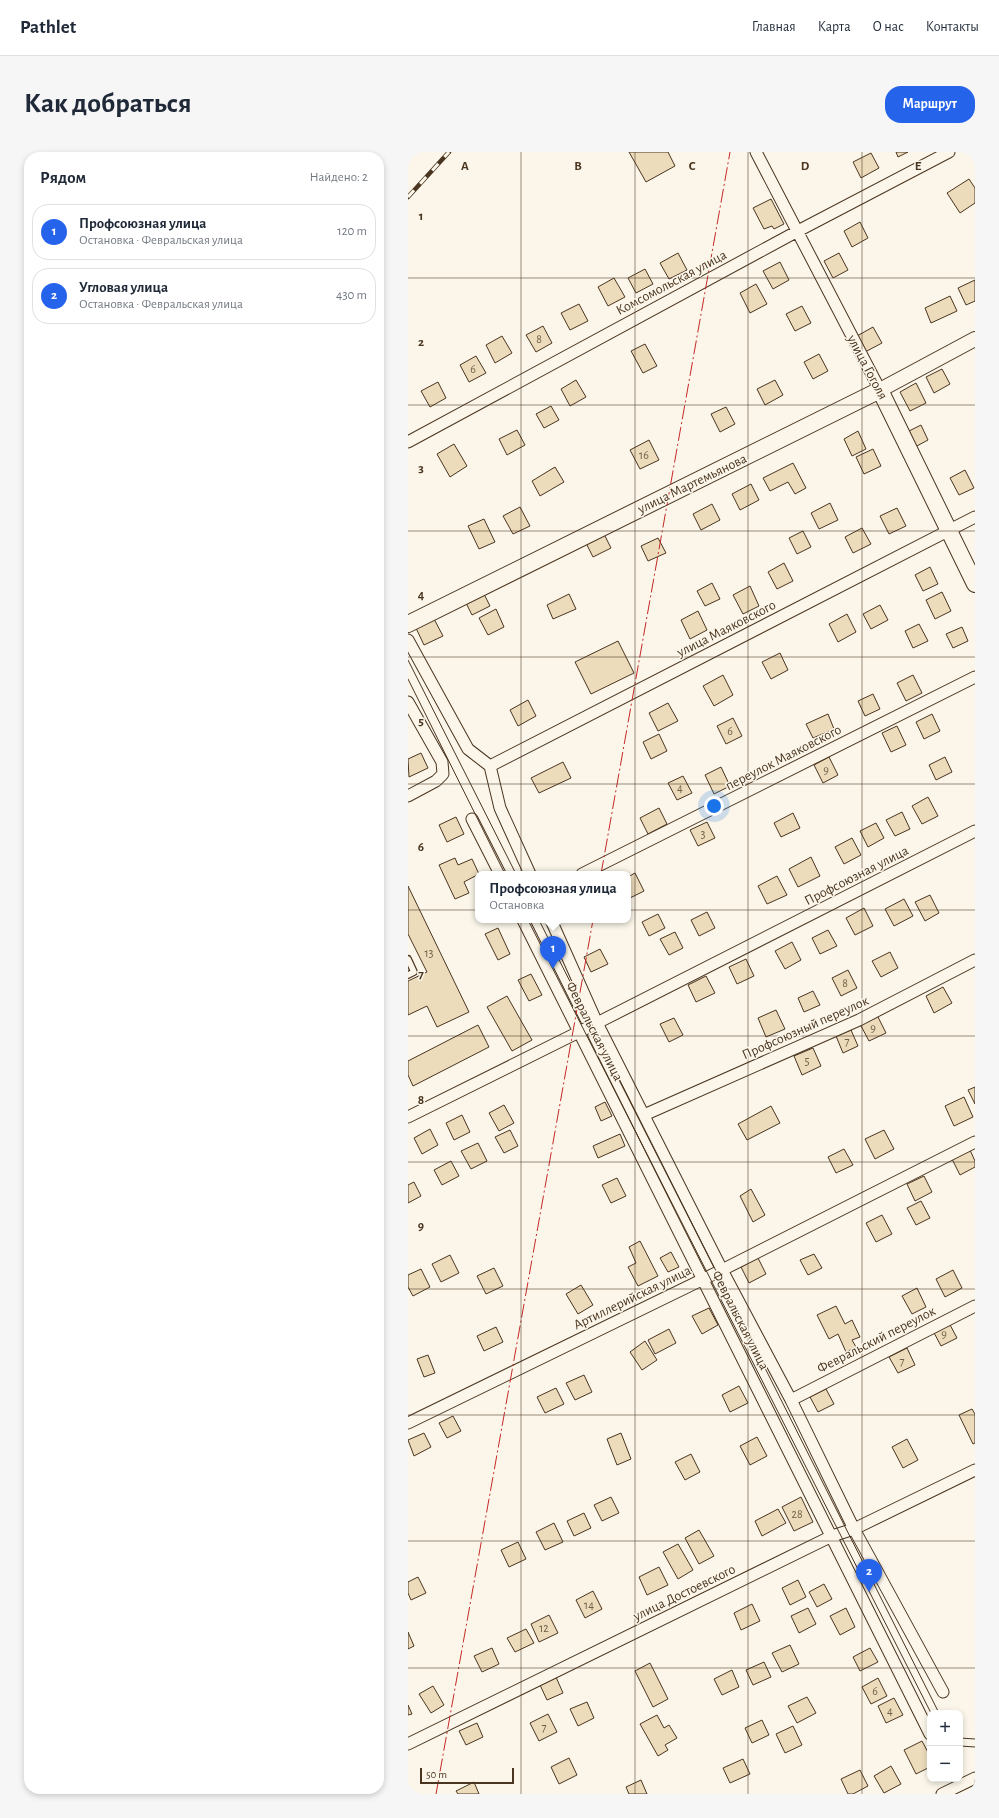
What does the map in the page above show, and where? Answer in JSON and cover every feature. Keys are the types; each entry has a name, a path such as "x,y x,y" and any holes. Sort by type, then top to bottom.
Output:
{"main road":[{"name":"улица Гоголя","path":"880,390 975,584"},
{"name":"улица Мартемьянова","path":"408,624 880,390"}],"street":[{"name":"улица Гоголя","path":"756,152 796,232 880,390"},
{"name":"Комсомольская улица","path":"408,442 796,232 950,152"},
{"name":"улица Мартемьянова","path":"880,390 975,340"},
{"name":"улица Маяковского","path":"490,766 975,517"},
{"path":"408,640 468,749 490,766 500,808 529,871"},
{"name":"переулок Маяковского","path":"588,871 975,677"},
{"path":"408,702 442,762 443,774 436,781 408,796"},
{"path":"472,819 498,871"},
{"name":"Профсоюзная улица","path":"408,1118 579,1033 975,831"},
{"name":"Февральская улица","path":"524,923 927,1728"},
{"path":"552,923 597,1023 722,1270 791,1400 854,1529 943,1692"},
{"name":"Профсоюзный переулок","path":"644,1115 859,1020 975,960"},
{"name":"Артиллерийская улица","path":"408,1423 722,1270 975,1142"},
{"name":"Февральский переулок","path":"791,1400 975,1306"},
{"name":"улица Достоевского","path":"408,1744 832,1536 854,1529 975,1470"},
{"path":"942,1794 975,1778"}],"lane":[{"path":"408,959 414,972 408,975"}],"building":[{"path":"629,152 668,152 675,166 646,182"},
{"path":"896,152 908,152 898,157"},
{"path":"871,153 879,168 861,178 853,162"},
{"path":"969,179 975,188 975,203 960,213 947,193"},
{"path":"771,199 784,224 774,229 772,226 764,229 753,208"},
{"path":"860,222 868,238 852,247 844,231"},
{"path":"678,253 687,270 669,279 660,263"},
{"path":"839,253 848,270 833,278 824,261"},
{"path":"780,262 789,280 773,289 763,271"},
{"path":"645,269 653,284 636,293 628,278"},
{"path":"614,278 625,297 608,306 598,287"},
{"path":"975,280 975,301 966,305 958,288"},
{"path":"756,284 767,304 750,313 740,293"},
{"path":"950,296 957,311 931,323 925,308"},
{"path":"579,304 588,321 570,330 561,313"},
{"path":"802,306 811,323 795,331 786,314"},
{"path":"543,326 552,343 536,352 526,335"},
{"path":"873,327 882,343 865,352 857,336"},
{"path":"502,336 512,353 495,363 486,345"},
{"path":"645,344 657,366 643,373 631,351"},
{"path":"819,354 828,371 813,379 804,362"},
{"path":"476,356 486,373 469,382 460,365"},
{"path":"942,369 950,384 934,393 926,377"},
{"path":"576,380 586,397 570,406 561,389"},
{"path":"775,380 783,395 765,405 757,389"},
{"path":"438,382 446,398 430,407 421,391"},
{"path":"916,383 926,403 910,411 900,392"},
{"path":"551,406 559,420 544,428 536,414"},
{"path":"726,407 735,424 720,432 711,414"},
{"path":"921,425 928,440 915,447 907,432"},
{"path":"517,430 525,445 507,455 499,439"},
{"path":"858,431 866,449 852,456 844,439"},
{"path":"649,440 659,460 640,469 630,450"},
{"path":"454,444 467,466 450,477 437,454"},
{"path":"873,449 881,466 864,474 856,457"},
{"path":"793,463 806,488 795,494 788,482 770,491 763,478"},
{"path":"555,467 564,482 540,496 532,481"},
{"path":"965,470 974,488 959,495 950,478"},
{"path":"751,484 759,500 740,510 732,494"},
{"path":"830,503 838,520 819,529 811,513"},
{"path":"712,504 720,520 701,530 693,514"},
{"path":"520,507 530,526 513,534 503,516"},
{"path":"897,508 906,526 889,534 880,516"},
{"path":"484,519 495,542 479,549 468,526"},
{"path":"862,528 871,544 853,553 845,537"},
{"path":"803,531 811,547 797,554 789,538"},
{"path":"603,532 611,548 593,557 585,541"},
{"path":"658,538 666,553 648,561 641,546"},
{"path":"784,563 793,581 777,589 768,572"},
{"path":"930,567 938,584 923,591 915,575"},
{"path":"712,583 720,599 705,606 697,591"},
{"path":"750,586 759,606 743,614 733,595"},
{"path":"482,590 490,606 472,615 464,599"},
{"path":"942,592 951,611 935,619 926,600"},
{"path":"569,594 576,609 553,619 547,605"},
{"path":"880,605 888,620 871,629 863,614"},
{"path":"496,609 504,627 488,635 479,618"},
{"path":"698,611 707,630 690,639 681,620"},
{"path":"847,614 856,632 838,642 829,624"},
{"path":"433,617 443,636 424,645 415,626"},
{"path":"919,624 928,641 913,648 905,631"},
{"path":"962,627 968,641 953,648 946,634"},
{"path":"618,641 634,673 591,694 575,662"},
{"path":"780,653 788,670 771,679 762,662"},
{"path":"723,675 733,695 714,706 703,686"},
{"path":"913,675 922,693 906,701 897,683"},
{"path":"873,694 880,709 865,716 858,701"},
{"path":"528,700 536,716 518,726 510,710"},
{"path":"668,703 678,721 658,731 649,713"},
{"path":"828,714 834,729 813,738 806,724"},
{"path":"932,714 940,731 924,739 916,722"},
{"path":"733,718 742,736 726,744 717,726"},
{"path":"897,726 906,745 891,752 882,733"},
{"path":"659,734 667,751 651,759 643,742"},
{"path":"421,753 428,768 409,777 408,759"},
{"path":"829,757 838,775 823,783 814,765"},
{"path":"945,757 952,772 936,780 929,765"},
{"path":"563,762 571,778 539,793 531,778"},
{"path":"721,767 730,786 714,794 705,775"},
{"path":"683,776 692,793 677,800 668,783"},
{"path":"928,797 938,816 922,824 912,806"},
{"path":"659,808 667,824 648,834 640,818"},
{"path":"902,812 910,829 895,836 886,820"},
{"path":"793,813 800,828 781,837 774,823"},
{"path":"456,817 464,834 447,842 439,825"},
{"path":"707,822 715,838 698,846 690,830"},
{"path":"876,823 884,838 868,847 860,831"},
{"path":"852,838 861,855 844,864 835,847"},
{"path":"811,857 820,876 798,887 789,869"},
{"path":"455,858 458,865 472,859 478,871 475,871 475,876 464,882 469,893 455,899 439,865"},
{"path":"635,873 644,891 631,898 631,875"},
{"path":"777,876 787,895 767,904 758,886"},
{"path":"408,886 469,1012 437,1027 427,1006 408,1015 408,981 427,972 408,934"},
{"path":"930,895 939,913 925,921 915,902"},
{"path":"904,899 913,916 894,926 885,909"},
{"path":"864,908 873,926 855,935 846,918"},
{"path":"707,912 715,928 699,936 691,920"},
{"path":"658,914 665,928 649,936 642,922"},
{"path":"498,928 510,954 498,960 485,934"},
{"path":"828,930 837,946 820,954 812,938"},
{"path":"675,932 683,948 669,955 660,939"},
{"path":"792,942 801,960 785,969 775,951"},
{"path":"600,949 608,964 591,972 584,957"},
{"path":"890,952 898,968 881,977 872,961"},
{"path":"746,959 754,976 737,984 729,967"},
{"path":"848,970 857,988 841,996 832,978"},
{"path":"531,974 542,995 529,1001 518,980"},
{"path":"706,976 715,993 696,1002 688,985"},
{"path":"943,987 952,1003 934,1013 926,996"},
{"path":"813,991 820,1005 804,1012 798,998"},
{"path":"507,996 532,1040 512,1051 487,1007"},
{"path":"776,1010 785,1029 766,1037 758,1018"},
{"path":"877,1015 886,1033 869,1041 860,1024"},
{"path":"674,1018 683,1035 669,1042 660,1024"},
{"path":"478,1025 489,1047 413,1086 408,1075 408,1061"},
{"path":"851,1030 858,1046 843,1053 836,1036"},
{"path":"813,1048 821,1066 802,1075 794,1056"},
{"path":"975,1087 975,1104 968,1090"},
{"path":"964,1097 973,1117 954,1126 945,1106"},
{"path":"605,1102 612,1116 601,1121 595,1107"},
{"path":"504,1105 514,1123 499,1131 489,1113"},
{"path":"771,1106 780,1123 747,1140 738,1124"},
{"path":"462,1115 470,1132 454,1140 446,1123"},
{"path":"430,1129 438,1145 422,1154 414,1138"},
{"path":"510,1130 518,1146 504,1153 495,1137"},
{"path":"884,1130 894,1149 875,1159 865,1139"},
{"path":"620,1134 625,1146 598,1158 593,1146"},
{"path":"478,1143 487,1161 471,1169 461,1151"},
{"path":"844,1149 853,1165 836,1173 828,1157"},
{"path":"970,1150 975,1161 975,1167 960,1175 952,1159"},
{"path":"451,1161 459,1176 442,1185 434,1170"},
{"path":"924,1176 932,1192 915,1201 907,1184"},
{"path":"617,1178 626,1196 611,1203 602,1185"},
{"path":"414,1182 421,1196 408,1203 408,1185"},
{"path":"751,1189 765,1215 753,1222 740,1196"},
{"path":"921,1201 930,1218 916,1225 907,1208"},
{"path":"882,1215 892,1234 876,1242 866,1223"},
{"path":"640,1241 658,1276 638,1286 628,1267 636,1263 629,1247"},
{"path":"671,1252 679,1267 668,1272 660,1258"},
{"path":"814,1254 822,1268 808,1275 800,1260"},
{"path":"450,1255 459,1273 441,1282 432,1264"},
{"path":"758,1258 766,1274 749,1283 741,1267"},
{"path":"494,1268 503,1286 486,1294 477,1276"},
{"path":"421,1269 430,1287 413,1296 408,1287 408,1275"},
{"path":"953,1270 962,1288 945,1297 936,1279"},
{"path":"581,1285 593,1305 578,1314 566,1294"},
{"path":"917,1288 926,1307 912,1314 902,1296"},
{"path":"836,1306 845,1324 852,1320 860,1337 852,1340 856,1347 846,1352 838,1334 829,1339 817,1315"},
{"path":"709,1308 718,1325 702,1334 692,1316"},
{"path":"948,1321 957,1338 941,1346 932,1329"},
{"path":"496,1327 503,1342 484,1351 477,1336"},
{"path":"669,1329 676,1343 655,1354 648,1340"},
{"path":"645,1341 657,1360 642,1370 630,1352"},
{"path":"907,1348 915,1365 898,1373 889,1357"},
{"path":"428,1355 435,1373 424,1377 417,1359"},
{"path":"584,1375 592,1392 575,1400 566,1383"},
{"path":"739,1386 748,1403 730,1412 722,1395"},
{"path":"556,1388 564,1404 545,1413 537,1397"},
{"path":"826,1389 834,1404 818,1412 810,1397"},
{"path":"972,1409 975,1414 975,1443 973,1444 959,1415"},
{"path":"453,1416 461,1431 447,1438 439,1423"},
{"path":"424,1433 431,1447 414,1456 408,1440"},
{"path":"621,1433 631,1459 617,1465 607,1439"},
{"path":"757,1437 767,1456 750,1465 740,1446"},
{"path":"907,1439 918,1460 903,1468 892,1447"},
{"path":"691,1454 700,1472 685,1480 675,1462"},
{"path":"611,1497 619,1513 602,1521 594,1505"},
{"path":"801,1497 813,1522 794,1531 782,1507"},
{"path":"778,1509 786,1523 762,1536 755,1521"},
{"path":"584,1513 591,1528 574,1536 567,1521"},
{"path":"554,1523 563,1542 545,1550 536,1532"},
{"path":"699,1530 714,1556 699,1564 685,1538"},
{"path":"518,1542 526,1559 509,1567 501,1550"},
{"path":"678,1544 693,1570 678,1579 663,1552"},
{"path":"659,1567 668,1585 647,1595 639,1577"},
{"path":"418,1577 426,1593 411,1600 408,1593 408,1582"},
{"path":"798,1580 806,1597 790,1605 782,1588"},
{"path":"824,1584 832,1599 817,1607 809,1592"},
{"path":"593,1591 602,1609 585,1618 576,1600"},
{"path":"752,1604 760,1621 741,1630 734,1613"},
{"path":"808,1608 816,1624 799,1633 791,1616"},
{"path":"846,1608 855,1627 840,1635 830,1616"},
{"path":"549,1615 558,1633 539,1642 531,1624"},
{"path":"526,1629 534,1643 515,1652 507,1638"},
{"path":"408,1632 414,1646 408,1649"},
{"path":"790,1645 799,1664 782,1672 772,1653"},
{"path":"492,1648 499,1664 482,1672 474,1656"},
{"path":"870,1648 878,1662 860,1671 853,1657"},
{"path":"764,1662 771,1677 753,1685 746,1670"},
{"path":"650,1663 668,1699 653,1707 635,1671"},
{"path":"732,1670 739,1687 722,1695 714,1679"},
{"path":"556,1677 563,1693 547,1700 540,1685"},
{"path":"878,1678 887,1696 871,1704 862,1687"},
{"path":"433,1686 444,1705 431,1713 419,1694"},
{"path":"807,1697 816,1713 797,1723 788,1706"},
{"path":"894,1698 903,1715 886,1723 878,1706"},
{"path":"587,1702 594,1718 578,1726 570,1709"},
{"path":"408,1705 412,1714 408,1715"},
{"path":"548,1714 557,1732 539,1741 530,1723"},
{"path":"657,1715 664,1728 669,1725 677,1738 665,1745 668,1750 658,1756 640,1724"},
{"path":"762,1720 769,1735 752,1743 745,1728"},
{"path":"477,1723 483,1737 466,1745 459,1731"},
{"path":"793,1726 802,1745 785,1753 776,1734"},
{"path":"922,1741 927,1750 927,1768 916,1774 904,1750"},
{"path":"569,1758 577,1775 559,1784 551,1767"},
{"path":"743,1759 750,1774 730,1783 723,1768"},
{"path":"891,1766 901,1784 884,1793 874,1776"},
{"path":"860,1770 868,1786 853,1794 848,1794 841,1779"},
{"path":"641,1780 647,1794 629,1794 626,1787"},
{"path":"474,1782 479,1794 458,1794 456,1791"}],"tram line":[{"path":"408,660 514,871"},
{"path":"408,679 504,871"},
{"path":"530,923 929,1710"},
{"path":"541,923 937,1710"},
{"path":"963,1738 975,1739"},
{"path":"963,1746 975,1747"}],"railway":[{"path":"408,197 449,152"}],"power":[{"path":"602,871 730,152"},
{"path":"436,1794 592,923"}],"place":[{"name":"Профсоюзная улица","path":"553,969"},
{"name":"Угловая улица","path":"869,1592"}]}
